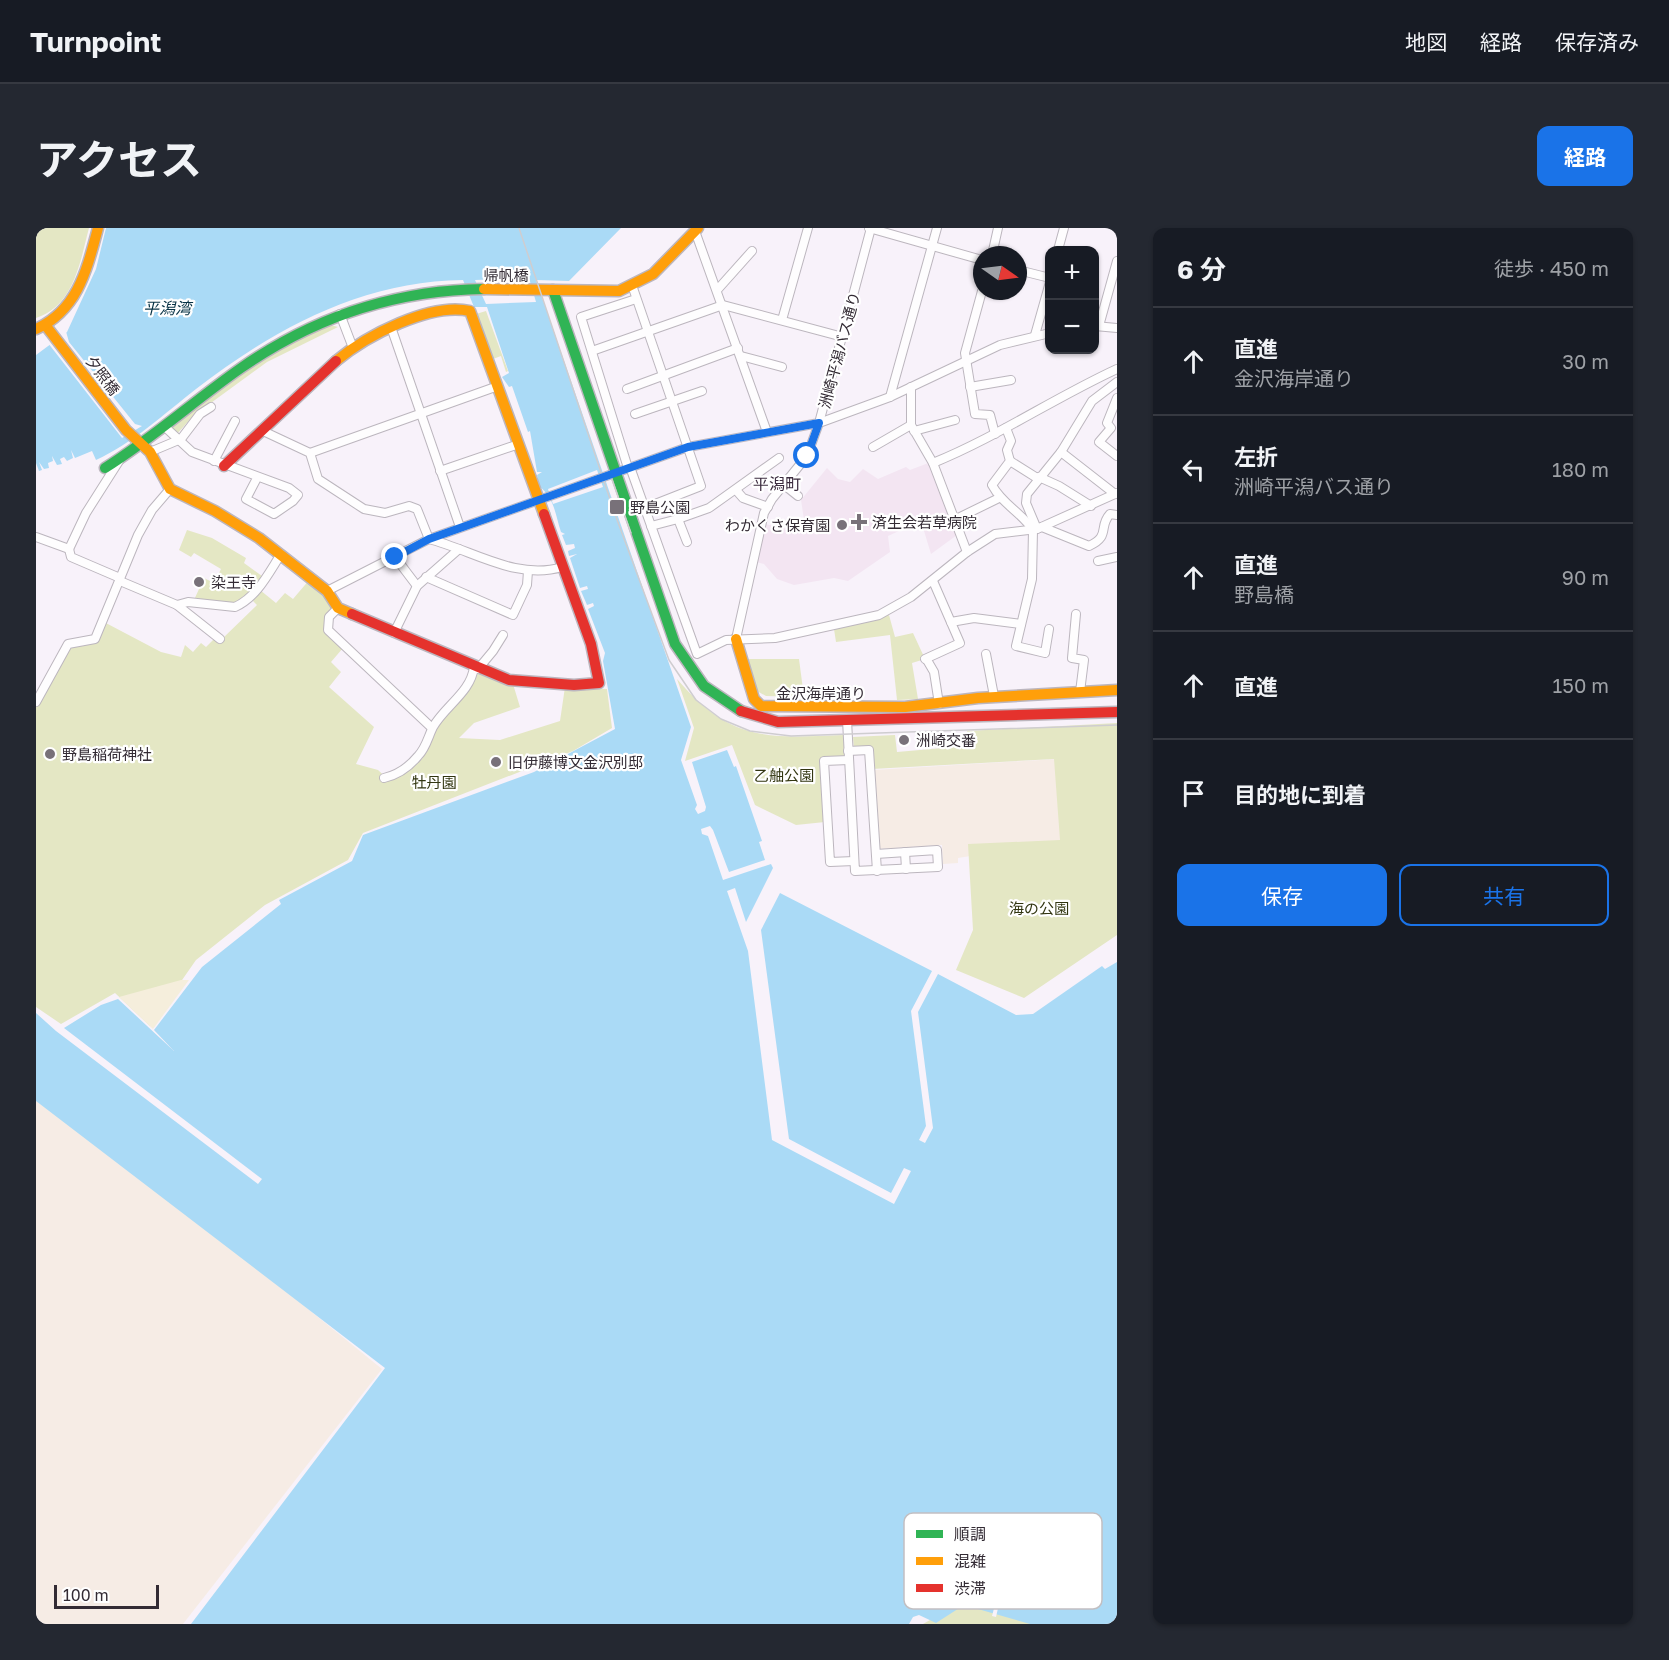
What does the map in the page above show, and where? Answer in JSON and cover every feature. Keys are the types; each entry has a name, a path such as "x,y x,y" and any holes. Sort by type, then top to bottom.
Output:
{"street":[{"path":"41,327 65,312 81,285 98,228"},
{"path":"782,321 808,228"},
{"path":"870,228 973,257"},
{"name":"洲崎平潟バス通り","path":"327,591 429,539 688,447 819,423 870,228"},
{"path":"890,397 937,228"},
{"path":"994,246 998,228"},
{"path":"1059,246 1064,228"},
{"path":"767,432 697,230 635,293 581,317 629,468 697,654 726,640 775,638 879,615 933,581 967,552 995,534 1038,529 1116,493 1061,452"},
{"path":"718,289 752,251"},
{"path":"1099,320 1117,261"},
{"path":"1027,273 1045,278"},
{"name":"帰帆橋","path":"105,468 165,428 264,352 297,333 366,305 416,295 468,290 635,293"},
{"path":"548,290 597,418 675,644 694,677 730,708 760,719 796,723 1117,712"},
{"path":"635,293 701,486 645,508"},
{"path":"1035,335 1045,298"},
{"path":"980,300 965,359 975,414 990,415 995,434"},
{"path":"592,351 723,305 843,337"},
{"path":"211,407 200,414 177,440 150,452 170,489 240,525 281,554 327,591 338,608 509,680 597,685 591,644 470,310 435,313 391,327 353,348 299,392 263,431 224,466"},
{"path":"340,315 353,348"},
{"path":"1099,326 1117,328"},
{"name":"夕照橋","path":"41,327 56,337 126,430 150,452"},
{"path":"391,327 460,527"},
{"path":"736,639 768,507 783,484 807,456 819,423 890,397 965,359 1000,345 1045,334"},
{"path":"627,389 740,352 782,367"},
{"path":"933,463 995,434 1030,413 1117,369"},
{"path":"970,387 1011,380"},
{"path":"1049,629 1045,653 1016,646 1032,579 1038,529 1026,503 1027,494 1061,452 1092,401 1117,382"},
{"path":"263,431 310,453 498,386"},
{"path":"910,387 913,428 933,463 967,552"},
{"path":"636,414 702,391"},
{"path":"1117,398 1107,423 1111,428 1099,442 1117,456"},
{"path":"597,418 613,412"},
{"path":"873,447 913,428 955,420"},
{"path":"214,460 235,421"},
{"path":"165,428 192,452 224,466 289,488 298,495 274,514 246,499 257,478"},
{"path":"1006,428 1011,441 1007,450 1010,461 1038,478 1059,486 1091,506"},
{"path":"440,471 519,444"},
{"path":"310,453 318,479 364,509 385,513 409,506 417,508 429,539 528,571 547,572 562,567"},
{"path":"651,526 703,512 779,458"},
{"path":"120,460 87,513 69,549 71,557 77,562 177,605 220,639"},
{"path":"1010,461 992,485 999,498 1038,529 1089,546 1099,541 1104,535 1110,514 1117,515"},
{"path":"783,484 798,496"},
{"path":"36,702 68,645 94,639 138,535 152,510 170,489"},
{"path":"736,490 743,498 768,507"},
{"path":"954,520 999,498"},
{"path":"678,519 687,542"},
{"path":"36,537 69,549"},
{"path":"394,633 417,586 459,549"},
{"path":"177,605 188,603 235,607 253,595 281,554"},
{"path":"395,557 417,586"},
{"path":"1098,561 1117,557"},
{"path":"426,577 513,615 527,585 528,571"},
{"path":"933,581 960,643 926,660 934,672 939,704"},
{"path":"338,608 329,617 328,630 432,728"},
{"path":"1076,614 1072,658 1084,660 1080,692"},
{"path":"951,622 974,618 1021,624"},
{"path":"384,778 394,776 412,763 424,749 432,728 442,713 464,691 476,668 493,651 503,634"},
{"name":"金沢海岸通り","path":"736,639 754,698 761,706 861,708 939,704 994,696 1117,690"},
{"path":"986,654 994,696"},
{"path":"847,720 855,871 938,867 937,850 876,854"},
{"path":"848,751 869,750 877,871"},
{"path":"849,760 824,761 830,862 854,861"},
{"path":"905,852 906,869"}],"shaded area":[{"name":"済生会若草病院","path":"931,462 957,535 931,554 921,521 888,536 890,552 848,581 834,578 794,585 777,579 764,564 756,562 765,524 788,529 804,520 801,500 827,468 838,479 850,482 863,469 878,479 906,467 910,470"},
{"path":"1057,759 1062,841 958,858 958,863 943,864 942,845 878,849 873,770"},
{"path":"36,1088 382,1369 183,1624 36,1624"}],"green space":[{"path":"36,228 89,228 78,268 67,293 59,304 36,318"},
{"path":"486,311 508,371 506,372 501,356 493,359 476,314"},
{"path":"327,324 338,327 267,362 193,416 177,434 171,427 266,358"},
{"path":"187,530 212,538 246,558 244,563 262,576 248,596 241,601 227,604 194,600 204,578 214,583 221,569 194,553 191,557 179,550"},
{"name":"牡丹園","path":"310,579 325,593 333,608 327,632 343,648 331,662 341,672 329,687 374,727 356,764 378,770 390,781 422,759 440,723 467,693 478,673 513,684 520,707 474,723 459,738 500,740 560,721 565,687 607,689 612,728 573,751 363,833 348,860 265,905 196,960 150,1026 115,993 61,1024 36,1007 36,701 69,647 95,641 104,622 161,652 181,657 185,645 193,652 201,643 206,647 216,637 222,639 257,605 253,601 260,590 276,603 285,593 293,599"},
{"path":"889,615 895,637 913,633 925,659 912,663 918,699 897,700 890,635 836,642 834,629"},
{"path":"747,659 799,659 804,697 766,696 757,691"},
{"name":"乙舳公園","path":"677,679 696,700 715,715 751,732 793,736 844,735 845,757 821,759 825,822 796,825 755,805 732,745 685,761 694,728"},
{"name":"海の公園","path":"1117,723 1117,935 1024,998 956,970 973,930 968,844 1060,840 1054,759 872,769 870,749 854,749 853,737 895,735 897,752 966,746 967,731"},
{"path":"949,1609 992,1609 1037,1624 923,1624"}],"sand":[{"path":"181,980 189,980 153,1029 119,997"}],"water":[{"name":"平潟湾","path":"106,228 621,228 569,281 536,280 691,727 681,760 697,805 695,809 698,814 705,811 706,807 692,762 727,750 734,767 736,766 762,841 759,842 765,860 729,872 710,826 701,829 702,834 708,836 723,880 771,864 773,868 746,922 735,888 727,891 748,951 772,1140 894,1204 911,1171 904,1168 891,1193 789,1139 761,930 780,893 932,971 911,1011 926,1126 919,1140 925,1143 933,1128 918,1012 938,974 1016,1015 1033,1014 1102,966 1105,969 1117,962 1117,1624 1030,1624 978,1609 1102,1609 1102,1513 904,1513 904,1609 958,1609 936,1623 919,1615 913,1617 909,1624 191,1624 385,1368 36,1101 36,1013 56,1031 258,1184 262,1179 64,1028 101,1005 118,999 174,1051 154,1030 202,967 281,904 279,900 352,861 363,835 534,772 615,729 603,661 605,653 588,609 594,606 593,603 587,605 581,591 588,589 587,586 580,588 570,558 577,554 569,556 568,551 575,548 574,544 566,545 562,535 565,534 561,532 551,502 539,486 537,475 542,472 537,472 530,431 528,432 512,386 509,387 502,377 509,373 487,307 474,307 463,280 390,289 321,312 288,328 226,367 148,428 110,453 96,460 92,451 75,458 71,450 73,458 67,461 64,457 60,459 62,464 57,465 52,456 53,461 48,463 49,468 44,469 39,462 42,470 39,471 36,463 36,355 67,332 96,269"}],"pier":[{"path":"529,278 536,302 486,304 475,280"},
{"path":"65,328 69,342 135,424 142,426 122,438 48,343"},
{"path":"597,470 603,487 553,504 548,489"},
{"path":"994,1609 998,1609 996,1617 992,1616"}],"tram line":[{"path":"519,228 616,517 669,660 696,700 721,719 750,731 791,736 1117,725"},
{"path":"610,474 631,533"}],"traffic: fast":[{"path":"105,468 268,350 326,321 387,301 451,291 484,289"},
{"path":"553,290 675,644 704,686 741,711"}],"traffic: slow":[{"path":"36,329 62,311 79,287 98,228"},
{"path":"484,289 619,291 653,274 698,228"},
{"path":"336,361 364,341 399,323 436,312 470,311 544,514"},
{"path":"46,326 126,430 150,452 170,489 215,511 259,538 327,591 338,608 352,614"},
{"path":"736,639 754,699 761,706 905,707 978,698 1117,690"}],"traffic: jam":[{"path":"224,466 336,361"},
{"path":"352,614 509,680 574,685 599,683 591,644 544,514"},
{"path":"741,711 778,722 1117,712"}],"place":[{"name":"野島公園","path":"617,507"},
{"name":"済生会若草病院","path":"859,522"},
{"name":"わかくさ保育園","path":"842,525"},
{"name":"染王寺","path":"199,582"},
{"name":"洲崎交番","path":"904,740"},
{"name":"野島稲荷神社","path":"50,754"},
{"name":"旧伊藤博文金沢別邸","path":"496,762"}],"district":[{"name":"平潟町","path":"777,484"}],"route":[{"path":"395,557 429,539 460,527 688,447 819,423 807,456"}]}
